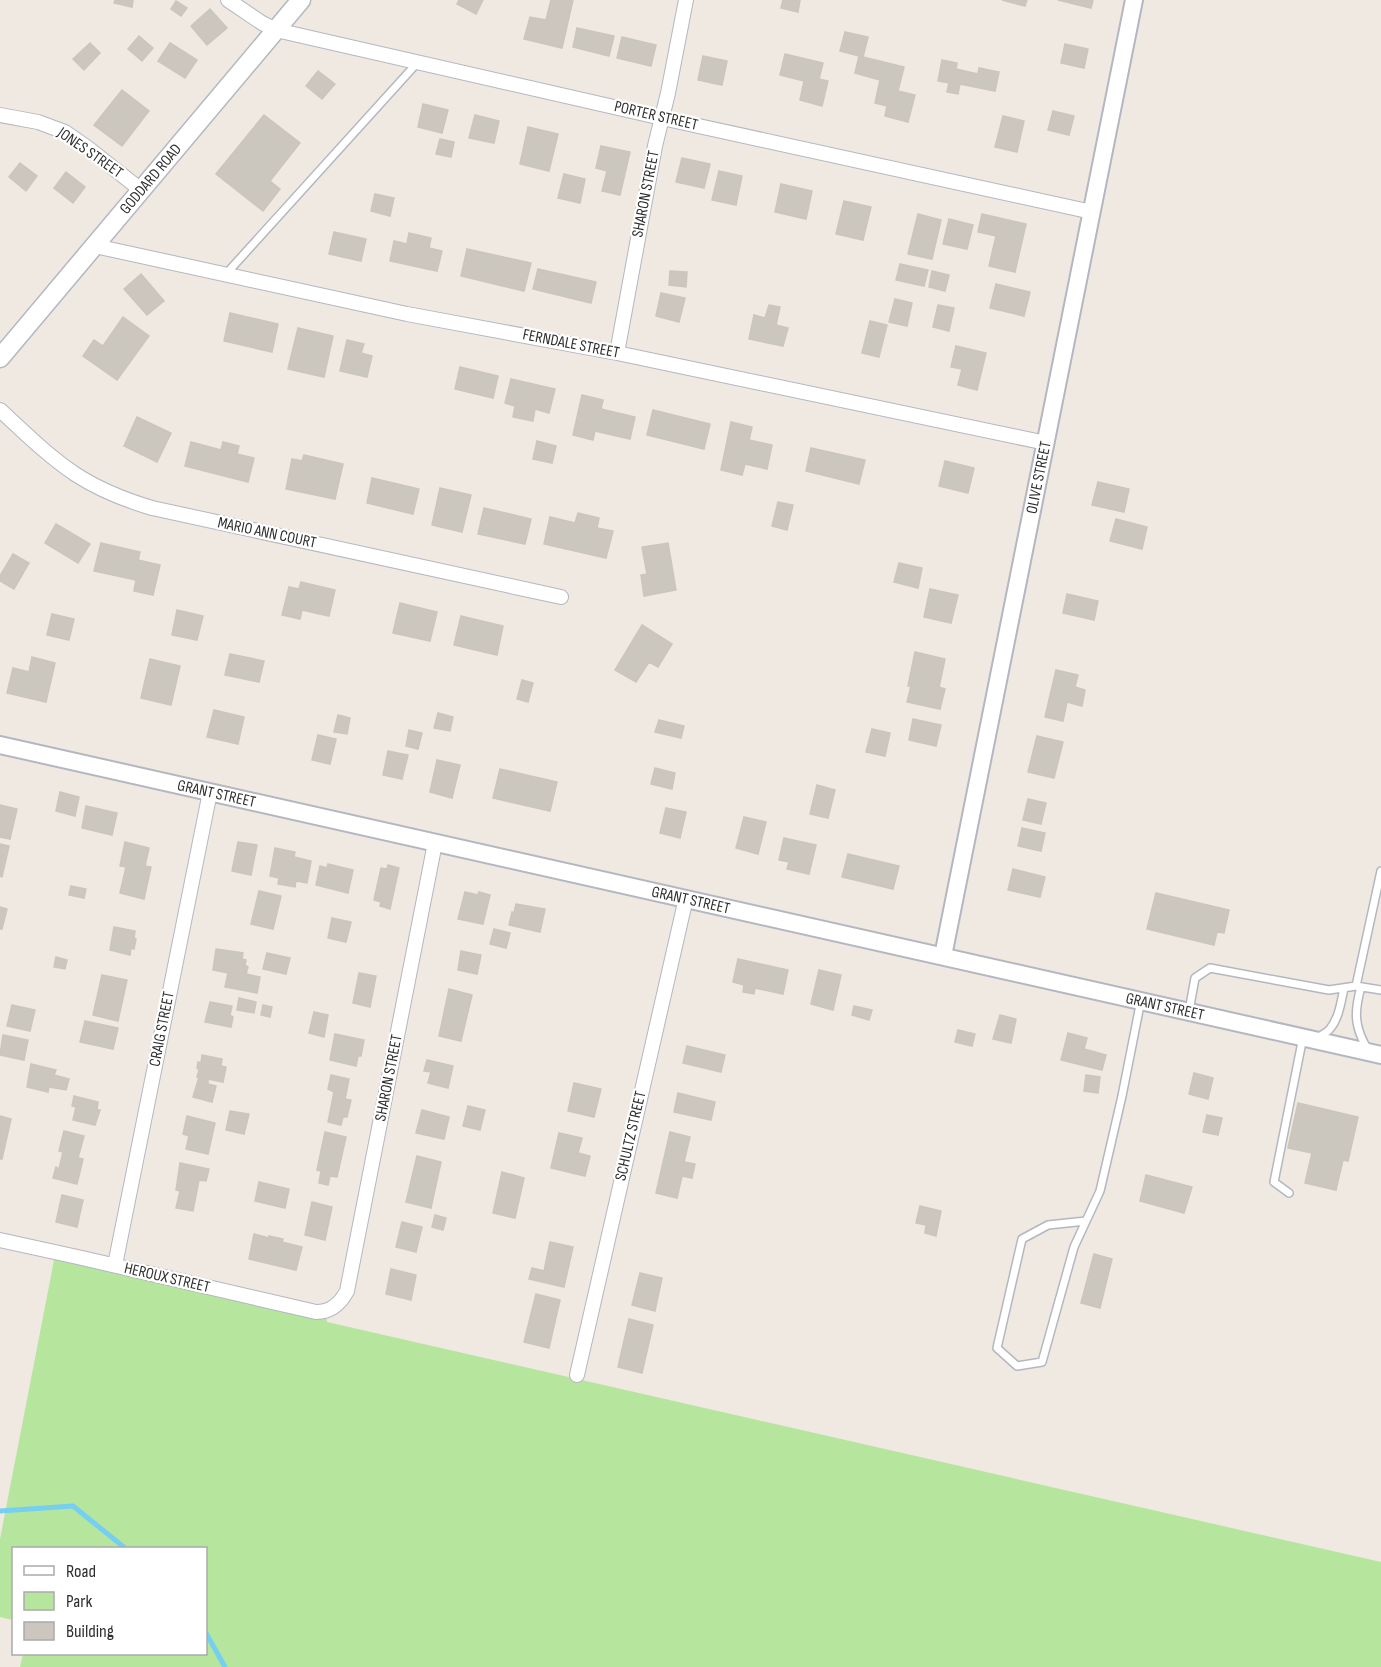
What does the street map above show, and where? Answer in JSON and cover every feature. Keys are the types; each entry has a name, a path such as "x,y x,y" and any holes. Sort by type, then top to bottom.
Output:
{"main road":[{"name":"GODDARD ROAD","path":"0,358 301,0"}],"street":[{"name":"PORTER STREET","path":"228,0 276,30 1092,212"},
{"name":"SHARON STREET","path":"617,353 655,146 686,0"},
{"name":"OLIVE STREET","path":"943,956 1134,0"},
{"name":"JONES STREET","path":"0,115 38,122 65,132 141,190"},
{"name":"FERNDALE STREET","path":"95,246 407,314 617,353 1046,443"},
{"name":"MARIO ANN COURT","path":"0,410 75,474 136,503 561,597"},
{"name":"GRANT STREET","path":"0,745 1375,1053"},
{"name":"CRAIG STREET","path":"115,1266 210,792"},
{"name":"SHARON STREET","path":"334,1308 347,1290 435,843"},
{"name":"SCHULTZ STREET","path":"577,1375 686,898"},
{"name":"HEROUX STREET","path":"0,1240 316,1312 334,1308"}],"lane":[{"path":"225,274 418,62"},
{"path":"1375,1053 1360,1036 1356,1016 1358,986 1381,872"},
{"path":"1189,1011 1195,978 1210,968 1329,990 1358,986 1381,990"},
{"path":"1289,1193 1274,1182 1309,1038 1329,1030 1340,1007 1344,987"},
{"path":"1086,1221 1048,1225 1022,1239 997,1348 1017,1366 1042,1362 1074,1247 1100,1191 1141,1000"}],"green space":[{"path":"55,1255 326,1315 327,1322 1381,1562 1381,1667 20,1667 23,1655 207,1655 207,1547 12,1547 12,1620 0,1617 0,1539"}],"building":[{"path":"115,0 133,0 132,7 114,3"},
{"path":"459,0 483,0 476,14 457,4"},
{"path":"551,0 573,0 562,48 524,39 530,17 546,20"},
{"path":"783,0 800,0 798,12 781,8"},
{"path":"1002,0 1027,0 1025,6"},
{"path":"1058,0 1093,0 1091,8"},
{"path":"176,1 187,8 181,16 171,9"},
{"path":"210,9 227,28 207,45 191,26"},
{"path":"577,28 614,36 609,56 573,47"},
{"path":"845,32 868,37 863,57 904,67 898,91 915,95 908,122 885,116 887,106 875,103 880,80 855,73 859,56 840,51"},
{"path":"139,36 153,48 142,61 128,49"},
{"path":"622,37 656,45 651,66 617,58"},
{"path":"90,43 100,53 84,70 73,59"},
{"path":"170,43 197,60 185,78 158,61"},
{"path":"1065,44 1088,49 1084,68 1061,63"},
{"path":"785,54 823,63 819,79 828,81 822,106 800,100 804,81 780,75"},
{"path":"703,56 727,61 722,85 698,80"},
{"path":"942,60 957,63 956,69 978,74 979,68 999,72 995,91 960,84 958,94 947,92 949,83 938,81"},
{"path":"318,71 335,84 322,99 306,86"},
{"path":"122,90 149,111 122,146 94,125"},
{"path":"423,104 448,110 442,133 418,127"},
{"path":"1053,111 1074,116 1069,135 1048,130"},
{"path":"264,115 300,143 270,181 280,189 263,211 216,174"},
{"path":"475,115 499,121 494,143 469,138"},
{"path":"1003,116 1024,121 1017,152 995,147"},
{"path":"528,127 558,134 549,171 520,164"},
{"path":"440,139 454,142 451,157 436,154"},
{"path":"601,146 630,152 620,195 602,191 607,171 596,168"},
{"path":"682,158 710,164 704,188 676,182"},
{"path":"20,163 37,176 26,191 9,177"},
{"path":"719,171 742,176 736,205 712,200"},
{"path":"66,172 85,187 73,203 54,188"},
{"path":"564,174 585,179 580,203 558,198"},
{"path":"781,184 812,191 806,219 775,212"},
{"path":"375,194 394,198 390,216 371,211"},
{"path":"844,201 871,207 863,240 836,234"},
{"path":"918,214 941,220 932,259 908,254"},
{"path":"982,214 1026,224 1015,272 989,266 996,236 978,232"},
{"path":"949,219 973,225 967,249 943,244"},
{"path":"334,232 366,239 361,261 329,254"},
{"path":"409,233 431,238 429,248 442,251 437,271 390,261 394,241 407,244"},
{"path":"467,249 531,263 524,291 461,276"},
{"path":"900,264 928,270 924,286 896,280"},
{"path":"538,269 596,282 591,303 533,289"},
{"path":"670,271 687,272 686,287 669,285"},
{"path":"932,271 949,275 945,291 929,287"},
{"path":"141,274 164,301 147,315 124,289"},
{"path":"996,284 1030,292 1024,316 990,308"},
{"path":"661,293 685,298 679,322 656,316"},
{"path":"895,299 912,303 907,326 889,322"},
{"path":"769,305 780,307 776,325 788,328 783,346 749,339 754,315 765,318"},
{"path":"938,305 954,308 949,331 933,327"},
{"path":"230,313 278,324 272,352 224,341"},
{"path":"123,317 149,336 117,380 83,356 94,340 103,346"},
{"path":"870,321 887,325 879,357 862,353"},
{"path":"298,328 333,336 324,377 288,369"},
{"path":"347,340 364,344 361,353 372,356 367,377 340,371"},
{"path":"956,346 986,353 977,390 958,385 962,369 951,367"},
{"path":"460,367 498,376 493,398 455,389"},
{"path":"511,379 555,389 549,413 535,409 533,421 513,417 515,406 505,403"},
{"path":"582,395 603,400 601,409 635,417 630,439 595,431 593,440 573,435"},
{"path":"653,410 710,424 704,449 647,435"},
{"path":"137,417 171,433 157,462 124,446"},
{"path":"731,422 752,427 749,440 772,445 767,469 745,464 742,475 721,470"},
{"path":"537,441 556,446 552,463 533,459"},
{"path":"191,442 221,450 223,442 239,446 237,454 254,458 248,482 185,466"},
{"path":"811,448 865,460 859,484 806,471"},
{"path":"304,455 343,464 335,499 286,489 292,459 302,461"},
{"path":"945,461 974,468 968,493 939,486"},
{"path":"372,478 419,489 413,514 367,503"},
{"path":"1098,482 1129,489 1124,512 1092,505"},
{"path":"440,488 471,495 462,532 432,525"},
{"path":"778,502 793,505 787,530 772,526"},
{"path":"484,508 531,519 525,544 478,534"},
{"path":"578,513 599,518 597,528 613,531 606,558 544,544 550,517 575,523"},
{"path":"1116,519 1147,527 1142,549 1110,541"},
{"path":"56,524 90,544 78,563 45,543"},
{"path":"101,543 140,552 138,560 160,565 153,595 134,591 136,580 94,571"},
{"path":"668,543 676,590 644,596 641,575 647,574 642,547"},
{"path":"13,554 29,563 14,589 0,581 0,576"},
{"path":"899,563 922,568 918,588 894,582"},
{"path":"301,582 335,590 329,616 302,610 300,619 282,615 289,587 299,589"},
{"path":"930,589 958,595 951,623 924,617"},
{"path":"1067,594 1098,601 1094,620 1063,613"},
{"path":"400,603 437,612 430,641 393,633"},
{"path":"177,610 203,616 197,640 172,635"},
{"path":"52,614 74,619 69,640 47,635"},
{"path":"461,616 503,626 497,655 454,645"},
{"path":"642,625 672,644 658,667 649,662 636,682 615,670"},
{"path":"915,652 945,659 939,687 945,689 940,709 907,702"},
{"path":"230,654 264,661 259,682 225,675"},
{"path":"32,657 55,663 46,702 7,693 13,668 29,672"},
{"path":"150,659 180,666 171,705 141,698"},
{"path":"1056,670 1078,675 1075,687 1085,690 1082,706 1067,702 1063,721 1045,717"},
{"path":"522,680 533,683 528,702 517,699"},
{"path":"214,710 244,717 238,744 207,737"},
{"path":"438,713 453,717 450,731 434,728"},
{"path":"338,715 350,718 347,734 334,732"},
{"path":"913,719 941,725 936,746 909,740"},
{"path":"659,720 684,726 681,738 655,732"},
{"path":"872,729 890,733 885,756 866,752"},
{"path":"409,730 422,733 418,749 406,746"},
{"path":"318,735 336,739 330,764 312,760"},
{"path":"1037,736 1063,742 1054,778 1028,772"},
{"path":"388,751 408,755 402,779 383,775"},
{"path":"437,760 460,765 452,798 430,792"},
{"path":"655,768 675,773 672,789 651,784"},
{"path":"500,769 557,782 550,811 493,798"},
{"path":"817,785 835,790 828,818 810,814"},
{"path":"60,792 79,797 75,816 56,811"},
{"path":"1028,799 1046,803 1041,824 1023,820"},
{"path":"0,805 17,809 10,839 0,837"},
{"path":"86,806 117,813 112,835 82,828"},
{"path":"666,808 686,812 680,838 660,833"},
{"path":"744,817 766,822 758,854 736,848"},
{"path":"1022,828 1045,833 1041,851 1018,846"},
{"path":"784,838 816,845 809,874 787,869 789,862 779,860"},
{"path":"125,842 149,848 145,866 151,867 144,899 120,893 126,867 120,866"},
{"path":"238,842 257,845 251,875 232,871"},
{"path":"0,844 9,846 2,877 0,876"},
{"path":"275,848 295,852 294,857 311,861 307,883 296,881 295,887 278,884 279,878 270,876"},
{"path":"848,854 899,866 893,889 842,877"},
{"path":"328,864 353,870 348,893 316,885 320,866 327,868"},
{"path":"388,865 399,868 390,909 380,906 381,902 374,900 381,868 387,869"},
{"path":"1013,869 1045,877 1040,897 1008,890"},
{"path":"71,886 86,889 84,898 69,895"},
{"path":"259,891 281,896 273,929 251,924"},
{"path":"465,892 490,895 483,924 458,919"},
{"path":"1156,893 1229,910 1224,933 1217,932 1214,945 1147,929"},
{"path":"516,904 545,909 540,932 509,925"},
{"path":"0,907 7,909 2,929 0,929"},
{"path":"332,918 351,922 346,942 328,938"},
{"path":"114,927 135,931 134,949 131,948 130,955 110,950"},
{"path":"494,929 510,933 506,948 490,944"},
{"path":"216,949 243,953 242,959 246,960 245,965 248,967 246,974 260,977 257,993 225,987 228,973 213,970"},
{"path":"461,951 481,955 477,974 458,970"},
{"path":"267,953 290,958 286,974 263,969"},
{"path":"56,957 67,960 65,969 54,967"},
{"path":"738,959 788,970 783,994 755,988 754,994 743,992 744,985 733,982"},
{"path":"819,970 841,975 833,1010 811,1004"},
{"path":"359,973 376,976 370,1007 353,1003"},
{"path":"102,975 127,980 118,1021 93,1015"},
{"path":"449,989 472,995 461,1041 439,1036"},
{"path":"239,998 256,1002 254,1013 237,1010"},
{"path":"210,1002 232,1006 231,1027 205,1022"},
{"path":"12,1005 35,1010 30,1031 7,1026"},
{"path":"263,1005 272,1007 270,1017 261,1015"},
{"path":"854,1006 872,1010 869,1020 852,1015"},
{"path":"314,1012 328,1015 324,1037 309,1033"},
{"path":"1000,1015 1016,1019 1011,1043 993,1039"},
{"path":"85,1021 118,1028 113,1049 80,1042"},
{"path":"958,1030 975,1034 972,1046 955,1042"},
{"path":"1068,1033 1087,1038 1084,1049 1106,1055 1102,1070 1061,1060"},
{"path":"335,1034 364,1040 361,1056 358,1056 356,1066 330,1060"},
{"path":"3,1035 28,1040 24,1060 0,1055"},
{"path":"687,1046 725,1055 721,1072 683,1063"},
{"path":"202,1055 222,1059 221,1066 226,1067 223,1082 208,1079 208,1084 216,1086 212,1102 193,1097 199,1077 197,1077 198,1062 201,1063"},
{"path":"427,1060 453,1066 448,1088 428,1083 431,1072 424,1071"},
{"path":"31,1064 56,1070 54,1075 69,1079 66,1090 49,1087 48,1092 27,1087"},
{"path":"1194,1073 1213,1078 1208,1099 1189,1094"},
{"path":"331,1075 349,1079 345,1099 351,1100 347,1117 343,1117 341,1125 328,1122 334,1092 328,1089"},
{"path":"1086,1075 1100,1077 1098,1093 1084,1091"},
{"path":"574,1083 601,1089 594,1117 568,1111"},
{"path":"678,1093 715,1102 711,1120 674,1112"},
{"path":"74,1096 98,1102 97,1110 100,1110 95,1125 73,1120 76,1107 72,1106"},
{"path":"1298,1103 1358,1117 1348,1161 1343,1160 1336,1190 1305,1183 1312,1153 1288,1148"},
{"path":"468,1106 485,1110 480,1130 463,1126"},
{"path":"422,1110 449,1117 444,1139 416,1133"},
{"path":"230,1111 249,1114 244,1134 226,1130"},
{"path":"1207,1115 1222,1118 1218,1135 1203,1132"},
{"path":"0,1116 11,1119 2,1159 0,1159"},
{"path":"187,1116 215,1123 208,1154 186,1149 189,1136 183,1134"},
{"path":"64,1131 84,1136 78,1158 83,1159 77,1184 53,1178 56,1167 59,1169 63,1152 59,1151"},
{"path":"325,1132 346,1137 337,1177 330,1176 328,1185 319,1183 321,1171 317,1170"},
{"path":"670,1132 690,1137 684,1162 695,1164 692,1178 682,1176 677,1198 656,1193"},
{"path":"559,1133 582,1138 578,1153 590,1156 585,1176 551,1168"},
{"path":"417,1156 441,1162 431,1208 406,1202"},
{"path":"180,1163 209,1169 206,1181 199,1180 193,1211 176,1208 180,1191 176,1190"},
{"path":"502,1172 524,1178 515,1218 493,1213"},
{"path":"1146,1175 1192,1187 1184,1213 1140,1201"},
{"path":"259,1182 289,1189 285,1208 255,1201"},
{"path":"62,1195 83,1200 77,1227 56,1222"},
{"path":"312,1202 332,1207 325,1240 305,1235"},
{"path":"920,1206 941,1211 936,1236 925,1233 926,1225 916,1223"},
{"path":"435,1215 446,1218 443,1230 432,1227"},
{"path":"402,1222 422,1227 416,1252 396,1247"},
{"path":"254,1234 283,1239 282,1242 302,1247 296,1270 249,1259"},
{"path":"550,1242 573,1247 564,1287 529,1279 532,1268 544,1271"},
{"path":"1094,1254 1112,1259 1100,1308 1081,1303"},
{"path":"391,1269 416,1275 411,1300 386,1294"},
{"path":"640,1273 662,1278 655,1311 632,1305"},
{"path":"536,1294 560,1300 549,1348 524,1342"},
{"path":"629,1319 653,1325 642,1373 618,1367"}],"waterway":[{"path":"0,1511 73,1506 124,1547"},
{"path":"207,1635 225,1667"}]}
